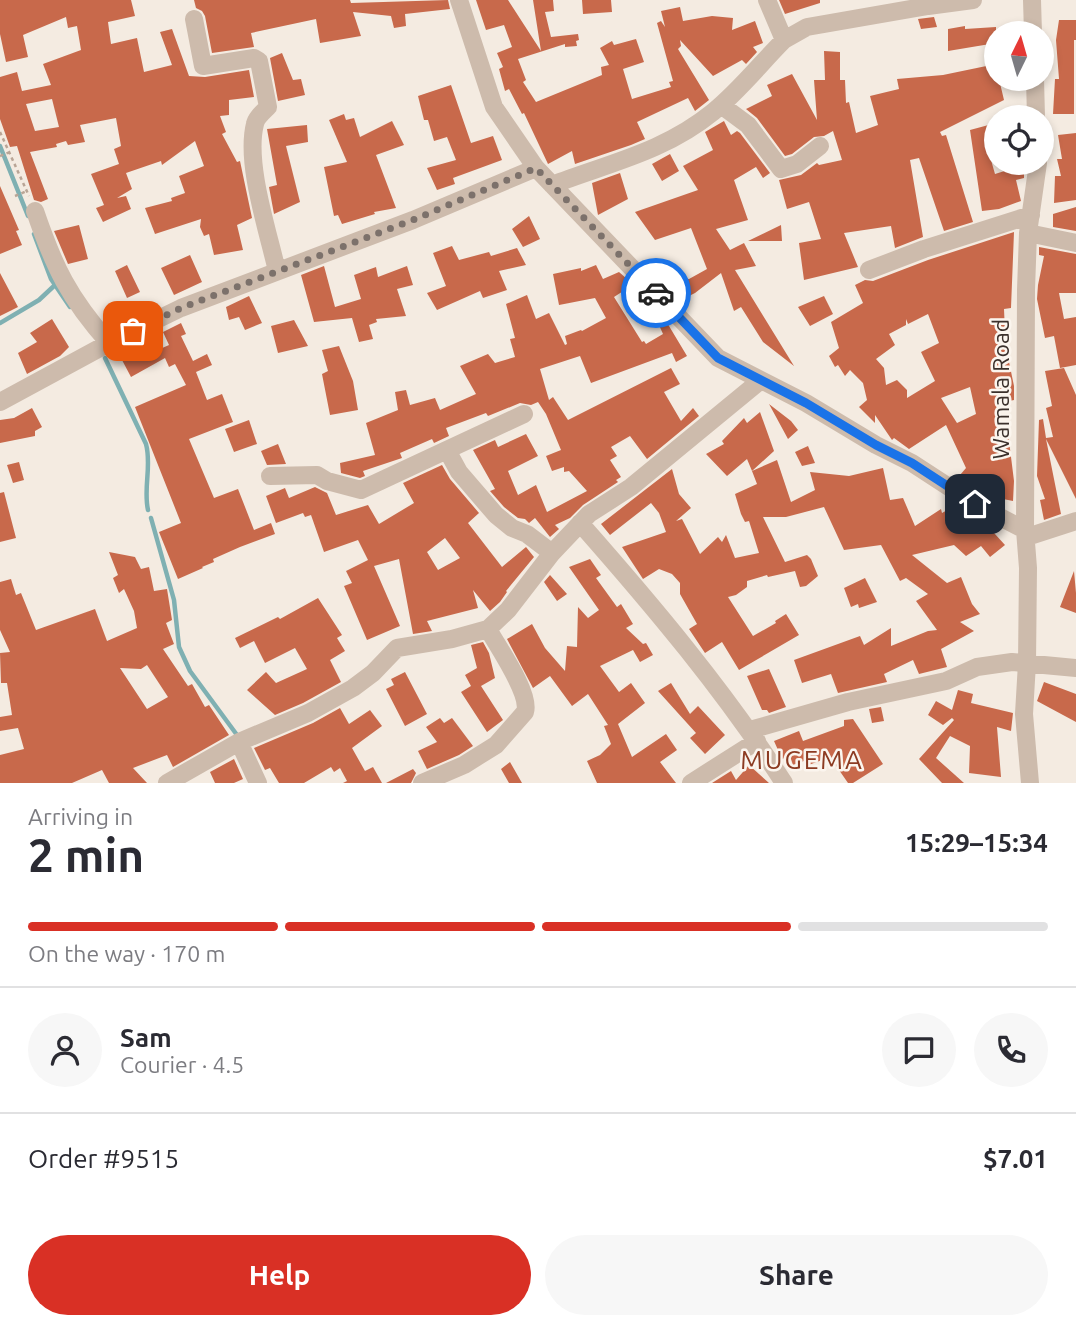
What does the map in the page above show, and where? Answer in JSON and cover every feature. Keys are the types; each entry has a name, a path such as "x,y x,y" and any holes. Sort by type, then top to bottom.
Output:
{"street":[{"path":"459,0 494,107 536,168 718,358 806,403 912,463 1026,534 1076,521"},
{"path":"767,0 784,40"},
{"path":"854,0 857,18"},
{"path":"552,185 626,161 670,141 713,113 784,40 807,27 973,0"},
{"path":"1032,0 1033,21"},
{"path":"194,19 203,66 254,58 259,61 268,107 255,121 251,147 255,179 277,271"},
{"path":"720,105 748,125 781,169 797,164 820,146"},
{"path":"0,402 109,343 181,308 413,220 536,168"},
{"name":"Wamala Road","path":"1030,783 1024,714 1027,663 1026,290 1029,224 1036,175"},
{"path":"35,211 61,280 86,317 109,343"},
{"path":"869,270 924,249 1029,224 1076,243"},
{"path":"167,783 239,742 308,713 353,688 373,673 397,648 452,639 488,629 508,610 552,553 589,514 631,487 761,381"},
{"path":"270,476 317,475 327,481 361,489 524,414"},
{"path":"447,450 459,472 496,515 552,553"},
{"path":"580,523 668,624 753,735 784,783"},
{"path":"422,783 464,765 496,745 525,712 527,706 519,685 488,629"},
{"path":"691,783 753,735 848,702 946,681 977,667 1012,662 1076,668"},
{"path":"239,742 258,783"}],"path":[{"path":"0,132 35,211"},
{"path":"0,156 10,152"},
{"path":"15,196 27,191"}],"building":[{"path":"0,0 131,0 135,16 108,22 111,44 137,38 144,72 172,65 160,32 172,29 189,76 205,77 249,70 254,97 229,100 229,115 220,116 226,132 222,134 237,162 240,161 252,218 237,225 243,250 214,255 209,234 204,236 200,227 201,219 155,234 145,208 172,201 171,198 185,193 179,176 204,166 195,141 162,165 161,161 126,173 132,189 117,198 126,196 131,209 103,222 96,208 104,205 91,174 119,164 114,149 121,146 116,118 80,125 85,142 68,145 66,141 56,144 57,147 30,152 48,199 41,202 34,200 17,146 10,147 0,119 0,77 17,72 22,91 51,85 43,64 81,50 77,26 68,28 66,17 23,35 28,57 6,62 0,34","holes":["52,99 59,127 35,131 26,104"]},
{"path":"194,0 350,0 351,3 448,0 450,9 405,14 406,26 394,28 391,16 353,12 361,36 320,43 316,19 251,33 254,47 212,53 205,16 196,8"},
{"path":"476,0 508,0 541,51 533,0 553,0 554,11 545,12 551,37 578,34 577,46 565,47 565,44 518,59 526,80 523,82 536,102 602,75 601,67 609,65 600,48 612,41 614,45 636,39 644,62 623,69 632,99 671,87 669,82 673,81 657,23 661,21 665,27 661,11 680,7 683,21 712,16 733,18 732,30 755,21 763,43 753,47 757,52 746,64 742,60 713,76 680,40 681,46 678,49 709,100 695,111 688,98 637,122 645,139 631,145 575,164 572,151 548,164 524,113 522,114 509,89 505,91 499,69 503,67 497,53 512,47 504,25 486,30"},
{"path":"582,0 611,0 612,12 583,14"},
{"path":"779,0 820,0 820,3 785,14"},
{"path":"934,17 937,27 921,29 918,19"},
{"path":"1059,20 1076,20 1074,114 1054,114 1055,79 1059,79 1056,40"},
{"path":"965,26 965,29 984,28 984,45 948,51 948,29"},
{"path":"824,51 840,52 840,80 845,80 846,103 849,102 856,133 878,125 870,96 899,89 897,79 943,75 984,66 984,91 1002,91 1004,100 994,105 984,105 984,110 940,132 942,136 946,135 973,222 944,231 919,158 910,160 923,237 895,248 891,226 844,233 858,267 804,280 799,243 821,239 809,202 787,209 779,180 801,175 817,163 819,165 842,160 833,131 814,137 792,154 785,156 757,118 746,109 772,96 767,85 792,74 817,120 814,80 825,80"},
{"path":"282,53 293,80 301,79 305,95 278,101 270,58"},
{"path":"451,85 471,143 493,136 502,160 453,178 455,184 437,190 427,168 456,160 447,137 434,141 428,120 424,120 418,96"},
{"path":"344,114 346,120 354,118 360,137 392,121 404,145 376,155 396,208 374,212 375,214 342,224 338,215 334,216 324,167 347,162 329,120"},
{"path":"724,121 731,135 737,131 740,133 770,173 763,178 756,167 734,180 748,220 716,229 730,250 744,243 756,266 735,270 794,366 763,342 741,307 734,311 721,273 683,299 663,277 689,279 707,269 691,228 655,240 635,212 698,190 683,166 713,150 705,132"},
{"path":"307,125 308,142 286,146 300,202 274,214 269,187 277,185 267,129"},
{"path":"984,126 984,175 1024,175 1024,178 1016,180 1021,201 999,209 982,211 970,130"},
{"path":"1076,133 1076,200 1054,203 1055,176 1061,176 1057,159 1062,159 1058,135"},
{"path":"670,154 679,171 662,181 652,164"},
{"path":"620,173 628,199 598,215 592,183"},
{"path":"0,186 19,230 16,231 22,245 0,254"},
{"path":"1076,207 1076,231 1053,227 1053,214"},
{"path":"529,216 540,239 523,247 512,229"},
{"path":"79,225 88,259 68,264 54,231"},
{"path":"781,225 782,241 748,241"},
{"path":"1014,232 1011,308 1004,309 1003,333 1014,386 1014,400 996,404 1000,427 1007,425 1014,481 1013,501 983,495 971,488 960,475 966,468 946,425 909,449 894,438 892,440 875,415 875,423 859,407 867,400 863,383 850,370 845,376 838,365 835,367 829,356 839,348 831,322 863,303 855,285","holes":["928,314 939,343 921,352 935,381 907,398 907,390 897,380 886,385 884,368 876,359 895,345 889,334 906,325 906,319 908,324","970,387 976,414 957,423 941,398"]},
{"path":"452,246 459,260 489,252 491,256 517,248 526,265 499,271 507,290 483,298 480,291 437,310 427,293 446,286 433,253"},
{"path":"1039,247 1076,254 1076,293 1059,293 1064,319 1076,317 1076,365 1060,368 1054,336 1045,338 1037,299 1044,256 1039,255"},
{"path":"190,255 202,282 174,295 161,268"},
{"path":"127,265 140,292 127,298 115,271"},
{"path":"596,265 603,279 619,272 627,279 631,286 614,297 642,342 646,344 663,334 659,325 666,321 687,356 676,362 672,353 591,383 580,356 540,369 549,400 553,397 568,420 671,368 680,384 664,392 681,421 693,408 699,416 647,459 630,436 611,447 617,456 610,460 621,477 616,480 618,482 583,505 570,518 555,525 559,529 550,537 535,518 529,523 504,507 490,491 495,489 473,450 495,440 498,447 526,434 538,456 508,471 518,495 536,485 547,512 587,491 569,471 564,472 564,467 552,471 546,456 561,450 538,402 531,405 520,403 446,428 449,436 434,443 432,439 400,453 402,458 363,471 365,476 360,478 341,473 340,463 375,455 366,423 398,410 395,392 406,390 410,405 435,398 440,410 476,394 460,366 488,354 495,363 515,357 510,339 515,338 506,304 527,295 536,319 549,313 565,345 565,336 582,331 606,318 595,298 559,305 553,274 581,268 581,271"},
{"path":"324,266 335,307 361,299 354,275 376,267 378,277 407,266 413,285 397,289 406,316 376,319 377,322 369,325 373,339 359,342 352,318 314,322 301,275"},
{"path":"0,273 18,307 0,316"},
{"path":"249,296 262,323 245,330 239,317 229,320 226,307"},
{"path":"824,296 833,314 810,326 798,307"},
{"path":"52,319 69,347 60,356 27,374 18,353 37,342 30,333"},
{"path":"294,320 308,346 278,353 271,326"},
{"path":"181,323 186,334 181,336 193,361 207,354 212,365 196,372 207,400 222,394 233,422 189,439 214,498 238,489 254,530 271,523 275,534 213,559 214,562 178,579 159,532 181,523 135,407 186,385 175,364 169,367 165,358 131,377 122,360 139,351 142,357 169,345 163,332"},
{"path":"339,346 353,381 358,410 330,415 322,374 328,371 322,350"},
{"path":"1064,368 1076,395 1076,499 1046,439 1061,514 1044,520 1040,500 1045,499 1037,476 1039,420 1043,419 1046,438 1053,437 1046,408 1052,406 1045,371"},
{"path":"769,404 798,430 788,439"},
{"path":"32,408 42,427 35,431 35,436 0,443 0,420 14,418"},
{"path":"760,412 774,451 752,471 747,459 727,476 706,454 724,444 722,441 744,418 747,423"},
{"path":"249,420 257,444 234,452 225,429"},
{"path":"278,444 286,464 267,465 261,451"},
{"path":"808,446 815,463 802,466 795,452"},
{"path":"777,460 791,502 815,490 810,472 849,476 883,468 890,500 903,498 915,526 941,509 942,513 956,505 984,522 1005,545 990,557 981,546 966,556 954,545 912,555 947,583 961,577 972,604 980,614 960,622 974,631 941,649 947,667 919,674 913,660 884,674 887,682 838,693 831,674 802,683 794,660 860,636 864,645 891,628 891,646 937,630 916,601 928,594 906,578 900,581 881,545 844,550 824,507 786,517 763,517 785,562 807,555 818,576 806,586 800,587 795,571 768,577 767,575 747,581 747,587 728,597 753,636 786,614 799,635 739,670 722,642 705,653 689,629 697,624 680,594 680,583 672,574 659,569 643,579 622,547 666,532 659,513 651,503 610,535 601,524 672,469 679,494 691,508 676,521 682,519 700,554 718,537 722,542 726,535 735,558 759,553 749,521 745,522 735,494 757,484 752,471"},
{"path":"19,462 24,480 13,483 7,465"},
{"path":"442,465 450,479 479,513 468,523 502,567 526,547 534,557 490,611 473,590 478,608 427,621 432,631 413,634 399,559 374,566 400,626 367,640 344,586 352,583 346,571 368,560 358,540 324,552 311,515 305,517 303,513 276,523 266,496 285,488 289,498 315,487 327,493 336,515 368,505 379,524 414,503 403,483","holes":["445,538 460,558 438,570 427,552"]},
{"path":"4,492 16,538 0,542 0,493"},
{"path":"109,552 135,557 141,569 149,567 154,591 167,589 172,620 166,623 174,644 163,649 188,686 192,684 205,707 209,705 229,735 173,767 167,755 133,768 147,783 109,783 102,770 72,783 0,783 0,755 24,749 18,728 0,731 0,717 12,715 7,683 1,683 0,653 10,652 0,630 0,582 11,579 16,595 21,593 36,630 95,609 107,641 137,628 134,611 124,589 119,593 113,578 118,575","holes":["147,665 168,697 147,709 120,668 141,669"]},
{"path":"590,559 601,575 596,578 617,607 621,604 633,624 626,628 643,644 646,643 653,655 640,662 633,650 600,666 619,692 631,683 645,703 618,724 632,757 666,734 677,750 660,762 676,783 597,783 587,761 600,755 611,744 604,726 608,725 588,694 572,706 550,676 533,688 507,639 532,624 545,648 565,671 567,646 577,647 578,607 588,618 599,610 569,567"},
{"path":"1074,571 1076,593 1076,613 1060,607"},
{"path":"550,575 567,594 557,601 544,582"},
{"path":"865,578 877,602 859,608 858,604 851,607 844,588"},
{"path":"318,598 342,635 337,638 345,651 330,660 341,682 275,715 247,690 266,672 276,683 307,669 295,648 265,663 254,641 240,648 235,638 278,617 280,619"},
{"path":"483,642 489,653 495,678 481,686 503,720 487,732 461,692 471,686 465,675 477,668 471,645"},
{"path":"769,669 786,707 769,713 762,710 747,676"},
{"path":"405,672 427,714 405,726 386,689 394,685 391,679"},
{"path":"1044,682 1076,694 1076,722 1037,701"},
{"path":"671,683 690,714 698,706 725,735 705,754 690,738 696,733 658,691"},
{"path":"958,690 973,694 971,703 1013,713 1011,731 997,727 1001,777 969,773 970,746 950,736 936,758 964,783 942,783 919,759 954,720 952,718 943,725 928,715 936,701 952,710"},
{"path":"881,707 884,721 872,723 869,709"},
{"path":"340,708 349,724 370,710 382,726 352,748 365,771 373,767 382,783 343,783 347,781 340,768 334,772 331,767 304,783 279,783 270,768 265,770 254,748 313,723"},
{"path":"440,718 444,723 452,718 473,746 427,769 418,751 437,742 426,727"},
{"path":"853,719 883,764 853,783 848,783 830,757 806,766 804,761 793,765 790,756 782,759 774,741 799,731 803,741 844,726 844,720"},
{"path":"234,759 243,779 234,783 215,783 210,772"},
{"path":"510,762 522,783 509,783 501,769"},
{"path":"749,765 769,783 712,783 731,771 736,780"},
{"path":"413,769 416,773 411,783 386,783"}],"waterway":[{"path":"0,146 28,216"},
{"path":"34,234 51,279 70,307"},
{"path":"0,323 39,300 55,285"},
{"path":"105,358 146,444 148,510"},
{"path":"151,518 174,600 179,647 190,671 237,735"}],"way so far":[{"path":"133,331 181,308 413,220 536,168 656,293"}],"district":[{"name":"MUGEMA","path":"802,760"}],"route":[{"path":"656,293 718,358 806,403 912,463 975,504"}]}
